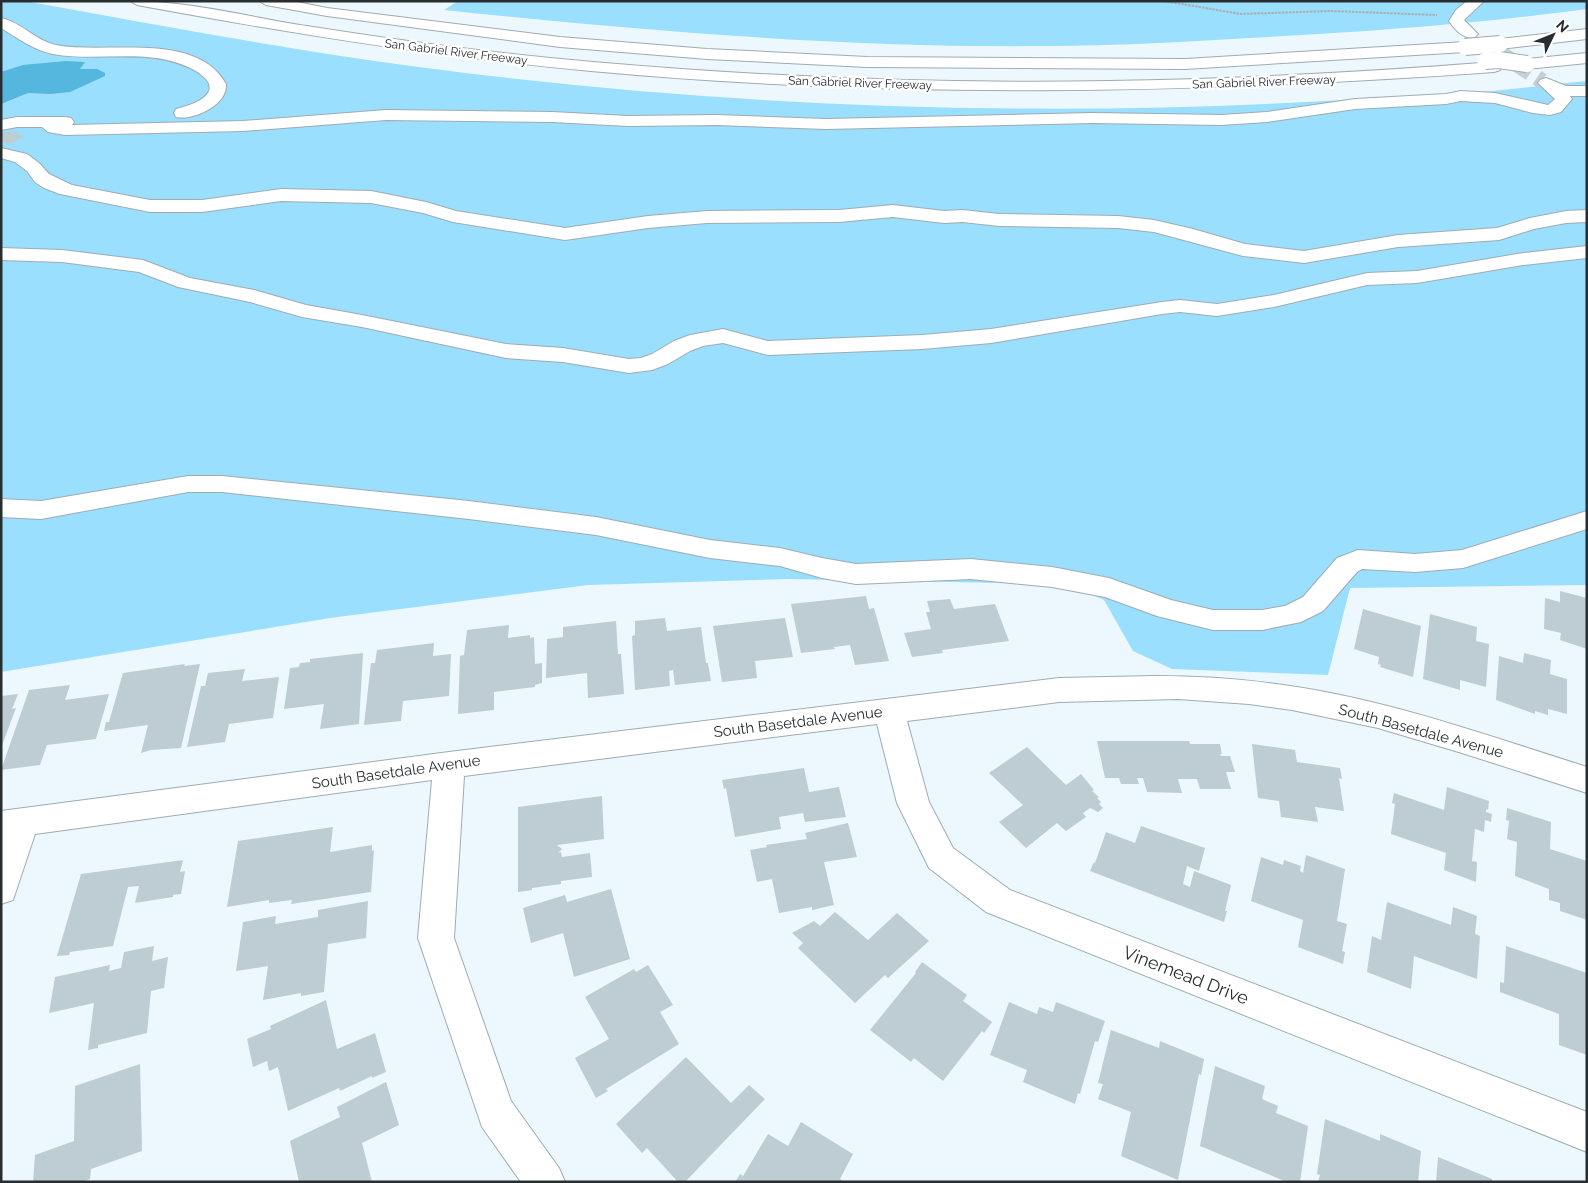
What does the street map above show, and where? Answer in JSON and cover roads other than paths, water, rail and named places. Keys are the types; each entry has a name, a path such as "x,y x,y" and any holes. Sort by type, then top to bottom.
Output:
{"main road":[{"name":"San Gabriel River Freeway","path":"137,1 322,34 428,49 571,65 755,79 924,86 1124,87 1281,82 1478,53"},
{"path":"175,1 311,26 428,42 581,59 748,72 947,79 1127,80 1226,78 1478,53"},
{"path":"213,1 364,27 489,43 645,58 826,69 1063,74 1285,68 1478,53 1487,54 1500,44 1587,34"},
{"name":"San Gabriel River Freeway","path":"266,1 327,12 560,42 706,54 867,62 1184,64 1478,53 1527,64 1587,58"},
{"path":"1476,1 1457,18 1456,22 1478,53"},
{"path":"1,22 52,48 158,54 187,58 197,63 218,83 218,90 215,96 205,104 182,113"},
{"path":"46,122 54,128 84,130 243,126 386,115 552,117 628,121 726,120 817,124 1094,118 1221,120 1267,117 1355,104 1446,99 1461,96 1495,98 1533,108 1550,110 1556,108 1564,99 1563,96 1548,84 1571,92 1587,91"},
{"path":"1,125 17,122 145,119 217,109"},
{"path":"1,153 21,158 33,167 42,178 51,184 67,190 150,206 202,206 281,195 372,197 426,208 453,216 565,234 707,216 839,216 893,211 944,218 963,216 998,220 1099,222 1154,226 1244,250 1304,257 1398,241 1499,234 1530,224 1566,217 1587,216"},
{"path":"1,254 62,256 143,266 185,283 254,296 302,311 335,318 362,321 506,351 578,356 629,366 644,366 682,346 698,340 723,336 768,348 956,340 1162,308 1180,306 1217,310 1274,301 1367,279 1417,277 1523,259 1587,252"},
{"path":"1,508 41,510 188,484 222,484 450,508 596,526 710,549 780,558 856,574 971,569 1052,577 1109,588 1167,609 1213,620 1262,620 1291,615 1312,604 1347,565 1358,559 1415,563 1463,559 1587,520"},
{"name":"South Basetdale Avenue","path":"12,824 449,765 1059,690 1158,686 1250,692 1359,712 1482,747 1587,780"},
{"name":"Vinemead Drive","path":"890,711 913,803 941,858 998,901 1587,1132"},
{"path":"449,765 436,938 496,1114 545,1182"},
{"path":"1,889 12,824"}],"tunnel":[{"path":"1497,51 1542,81"}]}
